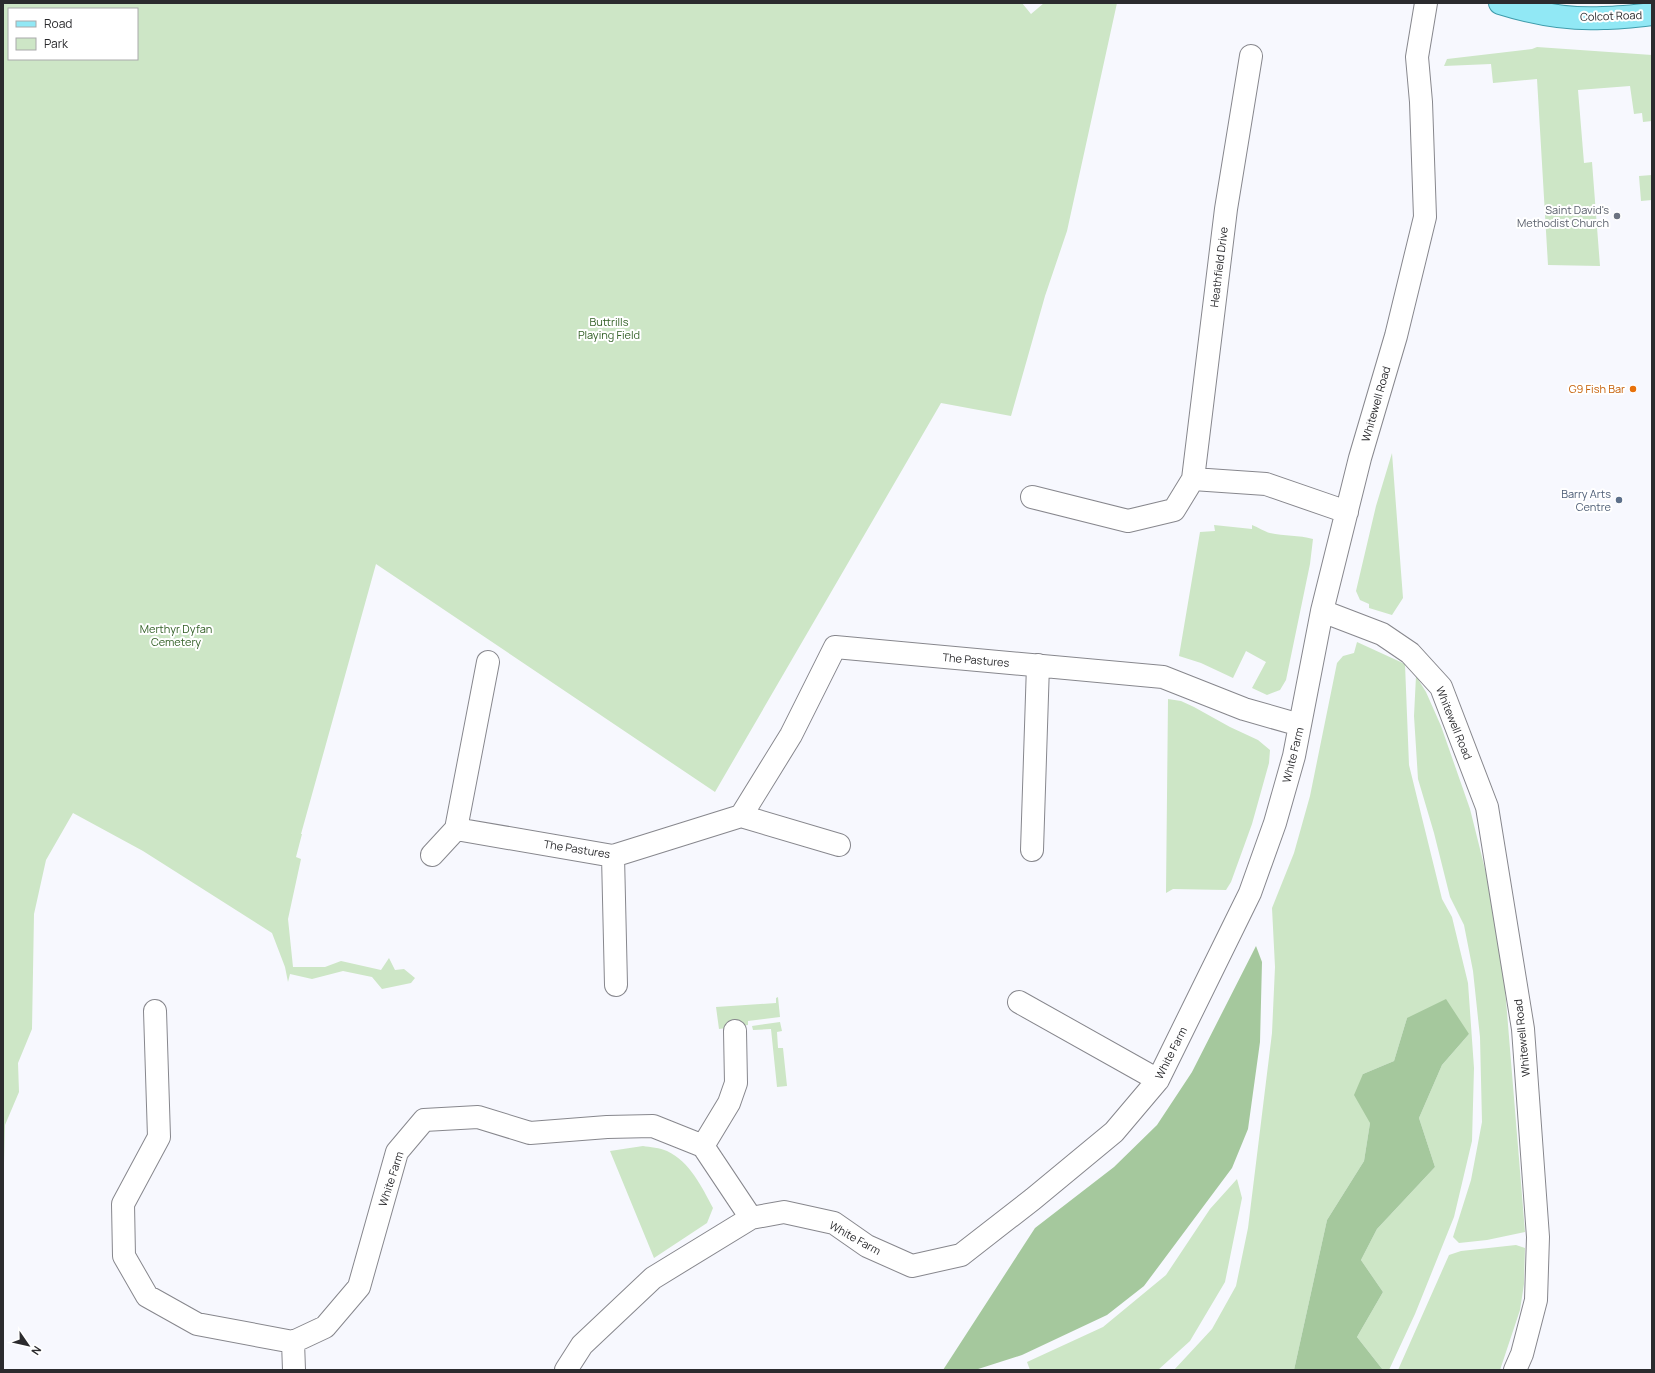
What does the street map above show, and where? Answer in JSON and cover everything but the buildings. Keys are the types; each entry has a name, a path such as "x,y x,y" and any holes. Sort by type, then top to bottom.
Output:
{"main road":[{"name":"Colcot Road","path":"1500,3 1567,17 1602,19 1652,14"}],"street":[{"name":"Whitewell Road","path":"1426,3 1417,57 1421,102 1426,217 1396,336 1360,458 1322,611 1382,634 1410,653 1442,687 1487,807 1524,1029 1538,1237 1536,1300 1522,1354 1514,1370"},
{"name":"Heathfield Drive","path":"1032,497 1128,521 1174,510 1193,479 1226,209 1251,56"},
{"path":"1193,479 1266,484 1347,512"},
{"name":"White Farm","path":"566,1370 582,1346 653,1278 751,1218 784,1212 834,1224 867,1246 912,1266 961,1255 1033,1199 1114,1132 1158,1080 1250,893 1275,823 1294,756 1322,611"},
{"name":"The Pastures","path":"456,829 613,856 741,816 791,735 835,647 1163,677 1244,709 1300,725"},
{"path":"432,855 456,829 488,662"},
{"path":"1032,850 1038,665"},
{"path":"741,816 839,845"},
{"path":"613,856 616,985"},
{"path":"1019,1002 1158,1080"},
{"path":"155,1011 159,1137 123,1204 124,1256 147,1296 197,1324 293,1342 294,1370"},
{"path":"735,1031 736,1083 729,1103 703,1146 751,1218"},
{"name":"White Farm","path":"293,1342 325,1328 359,1287 398,1152 424,1120 478,1117 530,1133 607,1127 653,1126 703,1146"}],"green space":[{"name":"Buttrills Playing Field","path":"3,3 1022,3 1031,14 1044,3 1117,3 1067,231 1045,296 1011,416 941,403 715,792 376,564 301,834 296,857 301,859 288,919 293,967 325,967 341,961 381,970 389,958 395,970 404,969 415,978 411,983 382,989 372,977 343,971 312,979 290,974 288,982 285,967 272,933 143,851 73,813 46,860 34,914 32,1029 18,1063 19,1092 5,1125 3,1165"},
{"path":"1537,47 1652,55 1652,121 1643,122 1642,113 1634,114 1630,86 1578,90 1584,163 1592,162 1600,266 1548,265 1537,79 1493,83 1491,64 1444,66 1447,59 1532,49"},
{"path":"1652,175 1652,200 1641,201 1639,176"},
{"path":"1392,453 1403,598 1392,615 1369,608 1369,604 1360,600 1356,591 1376,506"},
{"path":"1214,525 1252,529 1252,525 1270,533 1313,539 1310,564 1286,680 1280,690 1267,695 1252,688 1266,662 1246,651 1233,678 1201,663 1179,656 1200,532 1215,531"},
{"path":"1357,642 1405,664 1409,765 1442,899 1452,917 1468,983 1474,1068 1472,1141 1454,1217 1415,1314 1389,1370 1383,1370 1357,1337 1383,1292 1361,1260 1377,1229 1435,1167 1419,1118 1442,1065 1469,1034 1407,1018 1394,1061 1363,1074 1370,1123 1364,1161 1327,1220 1294,1370 1174,1370 1212,1329 1236,1286 1248,1228 1272,1033 1275,967 1272,908 1294,853 1310,796 1337,663 1343,656 1354,653"},
{"path":"1416,676 1426,692 1441,726 1470,809 1491,893 1504,976 1525,1232 1487,1240 1459,1243 1453,1237 1471,1180 1482,1122 1480,1037 1473,971 1464,925 1450,897 1434,833 1418,779 1414,716"},
{"path":"1168,699 1181,701 1194,707 1230,727 1258,740 1270,750 1269,763 1252,824 1231,882 1226,890 1173,889 1166,893"},
{"path":"1256,946 1262,962 1260,1042 1248,1129 1232,1168 1144,1286 1107,1315 1022,1355 975,1370 943,1370 1035,1228 1114,1167 1157,1125 1192,1072"},
{"path":"778,997 780,1017 748,1021 748,1025 719,1029 716,1007 776,1003 776,998"},
{"path":"1446,999 1469,1034 1442,1065 1419,1118 1435,1167 1377,1229 1361,1260 1383,1292 1357,1337 1383,1370 1294,1370 1327,1220 1364,1161 1370,1123 1354,1095 1363,1074 1394,1061 1407,1018"},
{"path":"780,1022 782,1031 777,1032 778,1048 783,1048 787,1086 777,1087 771,1029 753,1030 752,1026"},
{"path":"643,1146 667,1151 689,1168 713,1208 707,1223 654,1258 610,1151"},
{"path":"1237,1179 1242,1198 1225,1282 1190,1341 1158,1370 1030,1370 1027,1362 1103,1327 1166,1275 1210,1209"},
{"path":"1516,1245 1525,1248 1524,1284 1520,1310 1500,1370 1398,1370 1449,1255 1461,1251"}],"place":[{"name":"Saint David's Methodist Church","path":"1617,216"},
{"name":"G9 Fish Bar","path":"1633,389"},
{"name":"Barry Arts Centre","path":"1619,500"}],"park label":[{"name":"Merthyr Dyfan Cemetery","path":"176,635"}]}
